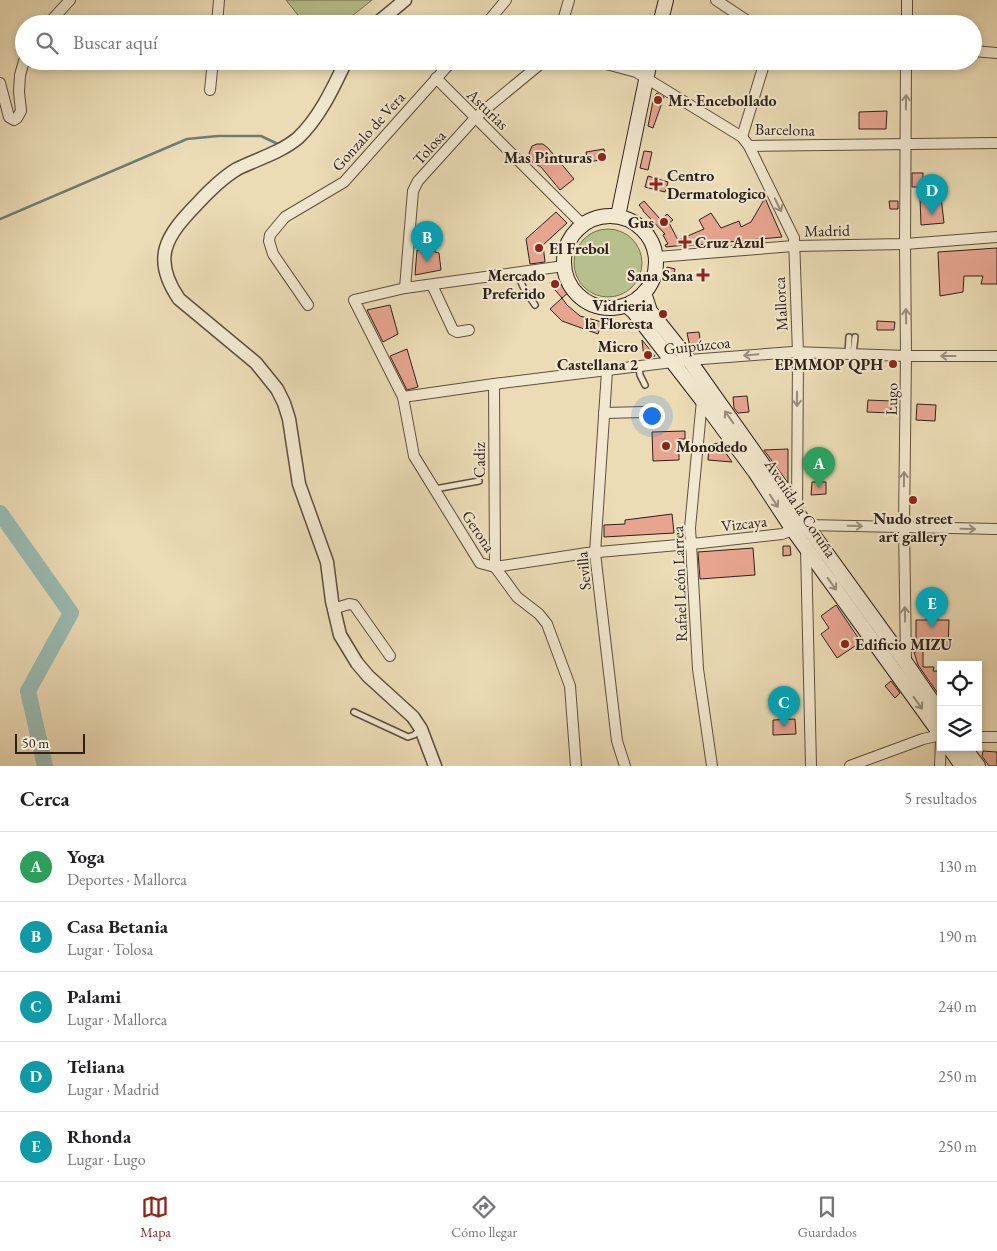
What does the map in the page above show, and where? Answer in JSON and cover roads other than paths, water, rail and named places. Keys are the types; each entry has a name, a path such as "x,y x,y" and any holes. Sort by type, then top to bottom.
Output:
{"main road":[{"path":"662,15 666,0"},
{"path":"618,216 648,70"},
{"path":"618,216 634,222 645,231 653,243 657,257 654,276 644,293 627,306 605,308 592,305 573,290 567,279 564,266 566,250 573,235 585,223 596,218 618,216"},
{"name":"Avenida la Coruña","path":"644,293 650,311 689,360 797,514 799,528 806,548 900,667 937,709"},
{"name":"Avenida la Coruña","path":"627,306 634,312 799,528 900,667 937,728"},
{"path":"956,755 978,766"}],"street":[{"path":"56,15 70,0"},
{"path":"217,15 218,0"},
{"path":"387,15 405,0"},
{"path":"496,15 506,0"},
{"path":"565,15 569,0"},
{"path":"716,0 738,15"},
{"path":"907,0 907,15"},
{"path":"982,52 997,53"},
{"path":"0,83 9,117 14,120 18,118 21,110 21,70"},
{"path":"210,90 212,70"},
{"path":"342,70 324,106 298,137 286,147 236,170 181,220 170,234 165,250 164,269 170,286 179,299 256,363 277,389 289,419 299,484 327,562 333,609 340,635 357,663 368,676 413,717 421,728 435,766"},
{"name":"Gonzalo de Vera","path":"308,305 272,254 269,247 270,235 286,217 344,182 444,70"},
{"name":"Tolosa","path":"405,288 413,191 422,176 476,117 533,70"},
{"name":"Barcelona","path":"629,70 636,72 742,137 749,146 997,143"},
{"path":"742,137 762,70"},
{"name":"Lugo","path":"900,667 906,356 906,70"},
{"name":"Asturias","path":"436,78 578,220 585,223"},
{"name":"Mallorca","path":"749,146 794,238 798,353 797,514"},
{"name":"Madrid","path":"657,257 794,246 905,244 997,237"},
{"path":"405,288 564,266"},
{"path":"432,285 453,330 457,332 469,330"},
{"name":"Gerona","path":"405,288 354,300 403,397 414,456 476,558 484,565 495,567 518,597 539,614 547,624 570,686 576,766"},
{"name":"Guipúzcoa","path":"403,397 689,360 798,353 997,356"},
{"name":"Sevilla","path":"607,371 595,553 617,741 625,766"},
{"name":"Cadiz","path":"494,384 495,567"},
{"name":"Rafael León Larrea","path":"702,400 690,528 698,669 712,766"},
{"path":"604,413 645,412"},
{"name":"Vizcaya","path":"495,567 595,553 782,534 799,528 997,529"},
{"path":"806,548 812,766"},
{"path":"333,609 349,604 354,605 390,656"},
{"path":"850,766 923,739 937,736"},
{"path":"982,737 997,737"},
{"path":"940,766 941,751"}],"lane":[{"path":"517,273 524,289 535,305"},
{"path":"851,354 852,337"},
{"path":"639,367 640,375 645,385"},
{"path":"435,489 478,481"},
{"path":"354,712 408,737 414,735 421,728"}],"waterway":[{"path":"0,219 187,139 218,136 261,136 280,145"},
{"path":"0,513 71,613 28,691 45,766"}],"place":[{"name":"Mr. Encebollado","path":"658,100"},
{"name":"Mas Pinturas","path":"602,157"},
{"name":"Centro Dermatologico","path":"656,184"},
{"name":"Teliana","path":"932,215"},
{"name":"Gus","path":"664,222"},
{"name":"Cruz Azul","path":"685,242"},
{"name":"El Frebol","path":"539,248"},
{"name":"Casa Betania","path":"427,262"},
{"name":"Sana Sana","path":"703,275"},
{"name":"Mercado Preferido","path":"555,284"},
{"name":"Vidrieria la Floresta","path":"663,314"},
{"name":"Micro Castellana 2","path":"648,355"},
{"name":"EPMMOP QPH","path":"893,364"},
{"name":"Monodedo","path":"666,446"},
{"name":"Yoga","path":"819,488"},
{"name":"Nudo street art gallery","path":"913,500"},
{"name":"Rhonda","path":"932,628"},
{"name":"Edificio MIZU","path":"845,644"},
{"name":"Palami","path":"784,727"}]}
